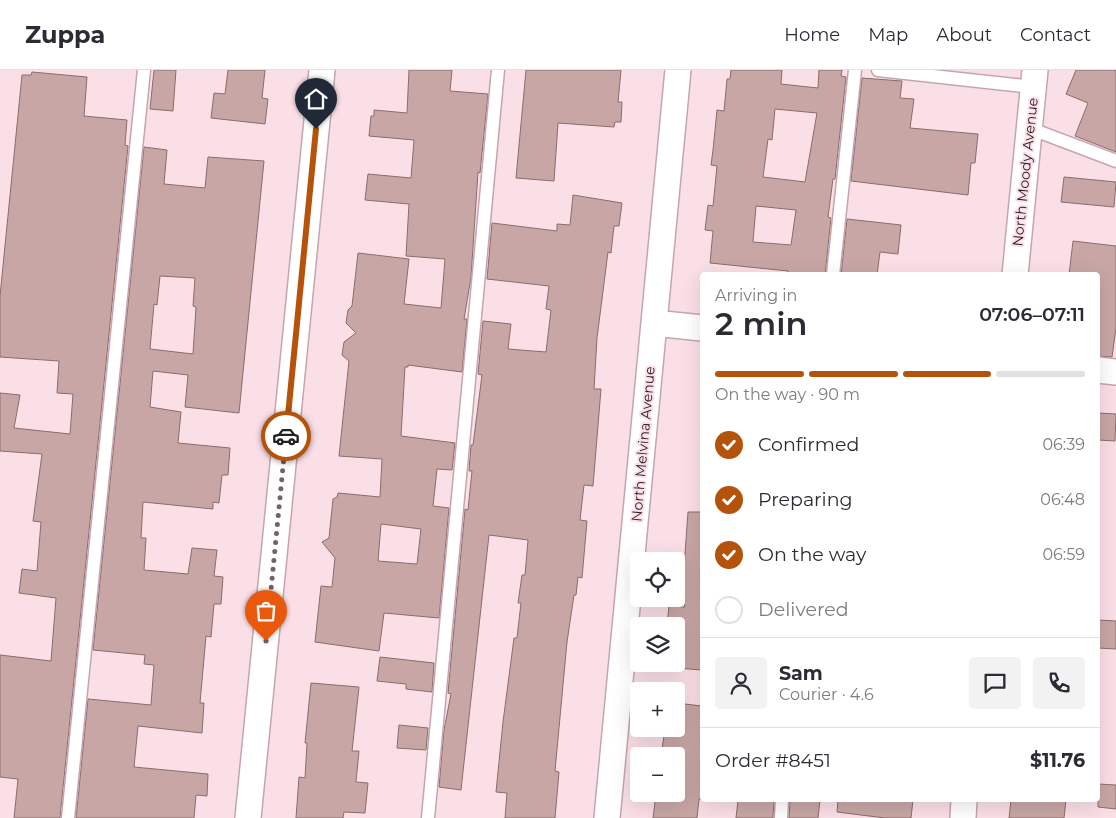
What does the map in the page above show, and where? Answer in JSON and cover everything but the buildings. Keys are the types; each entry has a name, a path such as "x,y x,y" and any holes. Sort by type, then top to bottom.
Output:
{"street":[{"path":"248,818 322,70"},
{"name":"North Melvina Avenue","path":"607,818 678,70"},
{"name":"North Moody Avenue","path":"1015,272 1034,79"},
{"path":"654,323 700,328"},
{"path":"1100,370 1116,372"},
{"path":"963,818 964,802"}],"lane":[{"path":"68,818 144,70"},
{"path":"428,818 498,70"},
{"path":"833,272 855,70"},
{"path":"878,70 1034,79"},
{"path":"1029,128 1116,161"},
{"path":"781,818 782,802"}],"way so far":[{"path":"266,641 286,436"}],"route":[{"path":"286,436 316,129"}]}
